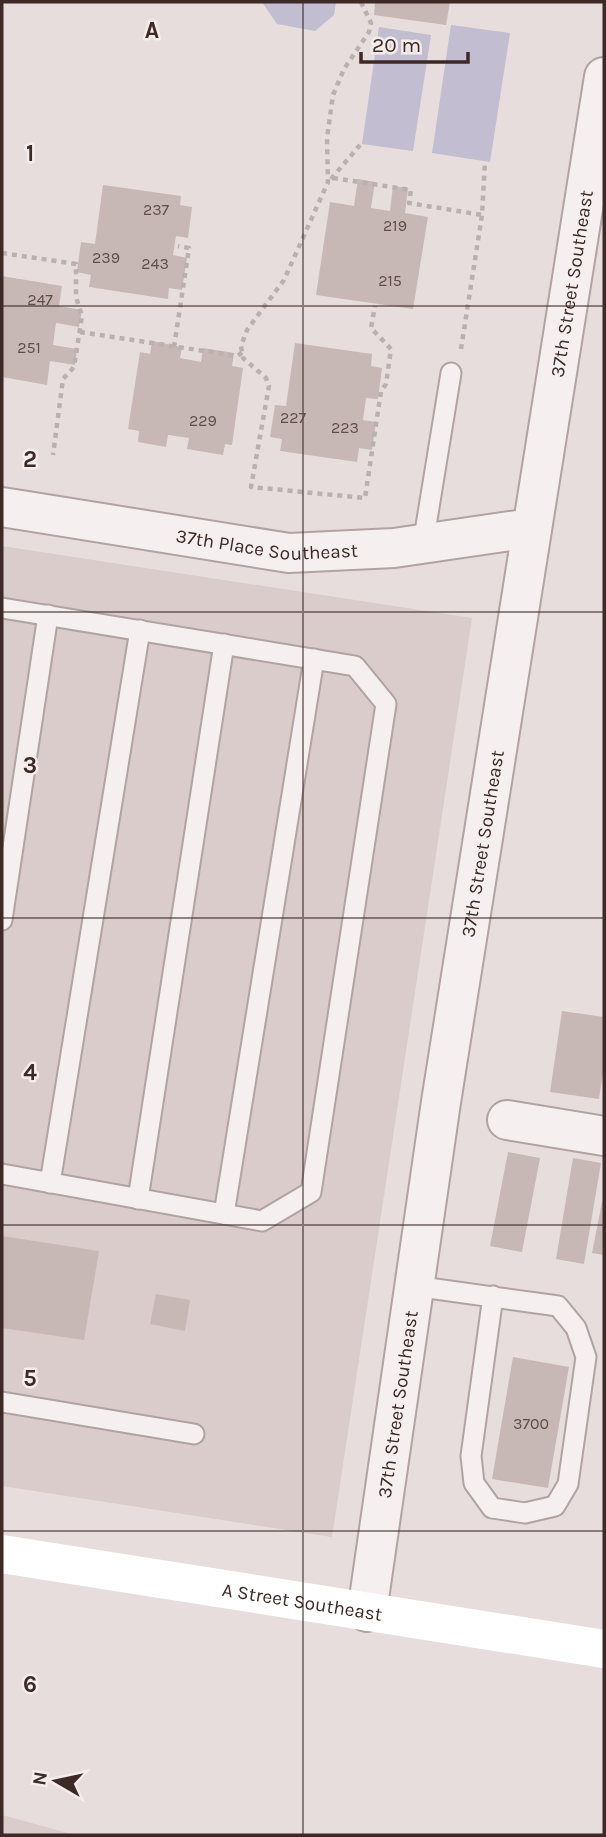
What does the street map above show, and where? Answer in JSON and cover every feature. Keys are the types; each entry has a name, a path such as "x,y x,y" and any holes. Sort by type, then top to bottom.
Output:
{"main road":[{"name":"A Street Southeast","path":"2,1554 604,1649"}],"street":[{"name":"37th Street Southeast","path":"367,1612 414,1286 531,528 604,77"},
{"name":"37th Place Southeast","path":"2,507 289,553 342,553 531,528"},
{"path":"508,1119 604,1136"}],"lane":[{"path":"423,544 451,373"},
{"path":"2,608 355,666 386,704 311,1192 262,1221 2,1174"},
{"path":"2,920 48,615"},
{"path":"50,1183 140,630"},
{"path":"138,1199 224,644"},
{"path":"224,1214 314,659"},
{"path":"414,1286 558,1306 576,1328 586,1357 568,1484 555,1506 525,1513 492,1508 474,1483 471,1456 493,1297"},
{"path":"2,1402 194,1434"}],"path":[{"path":"330,180 327,138 333,95 344,69 369,32 371,23 361,2"},
{"path":"360,145 330,180 284,280 247,330 241,346 243,358 266,378 269,386 251,487 365,498 381,391 386,384 391,349 371,328 375,306"},
{"path":"460,350 482,215 485,162"},
{"path":"330,180 411,190 409,203 482,215"},
{"path":"174,347 189,248 178,246"},
{"path":"2,253 76,264 76,297 82,316 74,368 63,379 53,455"},
{"path":"80,332 237,356 243,352"}],"shaded area":[{"path":"262,2 336,2 334,15 315,31 277,24"},
{"path":"451,25 510,33 490,162 432,153"},
{"path":"379,27 431,35 413,151 362,144"},
{"path":"2,546 472,618 332,1537 2,1486"},
{"path":"2,1815 75,1835 2,1835"}],"building":[{"path":"375,2 450,2 446,25 374,15"},
{"path":"358,179 375,182 371,208 390,211 393,186 408,188 405,213 428,217 413,309 316,295 330,202 354,206"},
{"path":"103,185 181,196 180,205 192,207 188,238 176,236 173,255 187,258 182,290 169,288 168,299 89,287 91,275 77,272 81,242 95,244"},
{"path":"2,276 62,286 59,306 82,310 79,327 56,323 53,345 77,349 75,365 50,361 47,385 2,377"},
{"path":"152,341 182,347 180,358 201,362 203,348 234,353 232,366 243,368 232,445 225,444 223,455 187,449 189,438 168,435 166,447 138,442 139,431 128,429 140,352 150,354"},
{"path":"295,343 372,354 371,366 382,368 378,399 366,398 363,420 376,422 372,450 359,448 357,462 280,451 282,439 270,437 275,405 286,406"},
{"path":"562,1011 604,1017 604,1065 599,1099 550,1092"},
{"path":"508,1152 540,1158 522,1252 490,1246"},
{"path":"573,1158 601,1163 584,1264 556,1259"},
{"path":"602,1202 604,1203 604,1255 592,1253"},
{"path":"2,1236 99,1251 84,1340 2,1328"},
{"path":"156,1294 190,1300 185,1331 150,1324"},
{"path":"513,1357 569,1367 548,1488 492,1479"}]}
